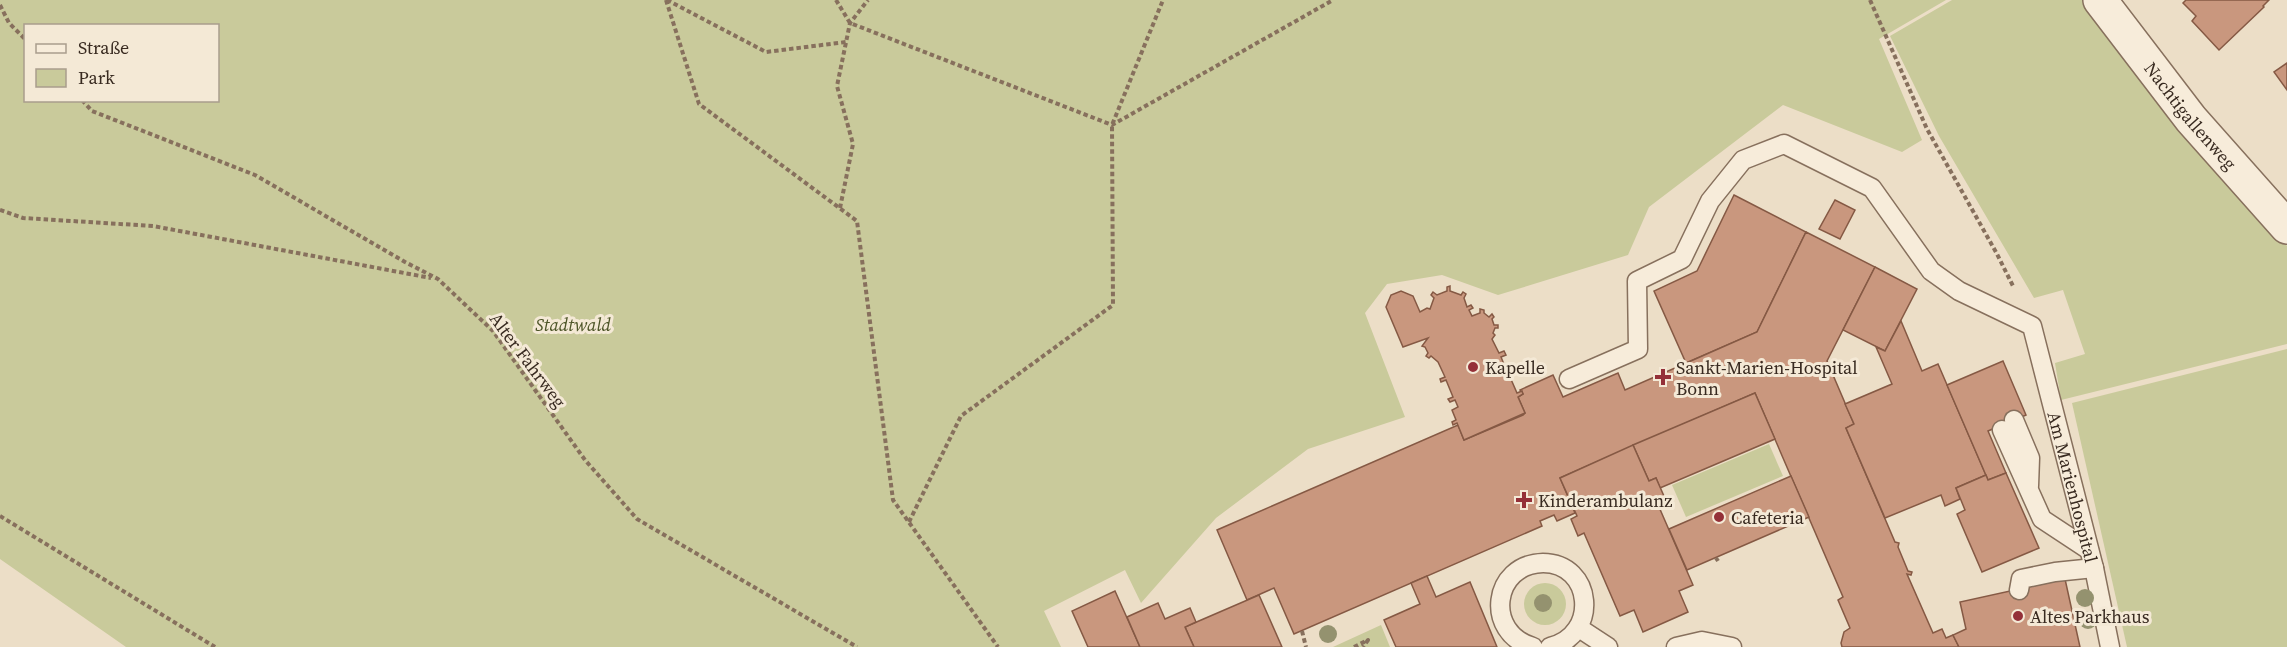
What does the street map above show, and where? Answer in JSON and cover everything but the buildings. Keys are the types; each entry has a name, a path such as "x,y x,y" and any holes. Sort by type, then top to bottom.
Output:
{"street":[{"name":"Nachtigallenweg","path":"2100,0 2191,119 2287,227"}],"lane":[{"path":"1569,380 1638,349 1636,281 1682,259 1710,201 1743,160 1784,144 1872,188 1931,271 1959,291 2032,326"},
{"name":"Am Marienhospital","path":"2032,326 2094,568 2110,647"},
{"path":"2008,425 2029,491 2042,519 2089,550"},
{"path":"1533,647 1518,641 1508,631 1501,619 1499,605 1501,592 1508,579 1518,570 1531,564 1545,563 1558,566 1570,573 1580,585 1584,599 1584,614 1579,628 1570,638 1550,647"},
{"path":"2019,590 2021,579 2055,572 2094,568"},
{"path":"1579,628 1608,647"},
{"path":"1676,647 1702,641 1732,647"}],"path":[{"path":"667,0 766,52 846,42"},
{"path":"667,0 699,104 857,221 893,500 998,647"},
{"path":"836,0 850,23 1112,125"},
{"path":"840,208 853,144 837,86 850,23 868,0"},
{"path":"909,522 961,416 1113,305 1112,125 1163,0"},
{"path":"1112,125 1333,0"},
{"path":"1870,0 1928,129 1997,254 2032,326"},
{"path":"0,5 9,23 24,38"},
{"name":"Alter Fahrweg","path":"84,102 92,111 255,175 438,279 493,331 585,460 637,519 857,647"},
{"path":"0,210 23,218 153,226 438,279"},
{"path":"0,516 215,647"},
{"path":"1302,631 1306,647"},
{"path":"1354,647 1368,640 1363,647"}],"green space":[{"name":"Stadtwald","path":"0,0 1946,0 1879,39 1922,140 1902,152 1783,105 1649,207 1628,255 1498,295 1442,275 1387,284 1365,313 1405,417 1308,449 1216,518 1141,603 1125,570 1044,611 1061,647 126,647 0,559"},
{"path":"1952,0 2091,0 2113,37 2287,246 2287,344 2061,400 2055,363 2085,354 2063,290 2034,298 1939,136 1890,36"},
{"path":"2287,349 2287,647 2127,647 2072,403"},
{"path":"1769,444 1783,476 1686,517 1672,485"},
{"path":"1545,583 1553,584 1560,589 1565,596 1565,612 1560,619 1553,624 1545,625 1537,624 1530,619 1525,612 1524,604 1525,596 1530,589 1537,584"},
{"path":"1381,625 1390,647 1333,647"}],"place":[{"name":"Kapelle","path":"1473,367"},
{"name":"Sankt-Marien-Hospital Bonn","path":"1663,377"},
{"name":"Kinderambulanz","path":"1524,500"},
{"name":"Cafeteria","path":"1719,517"},
{"name":"Altes Parkhaus","path":"2018,616"}]}
